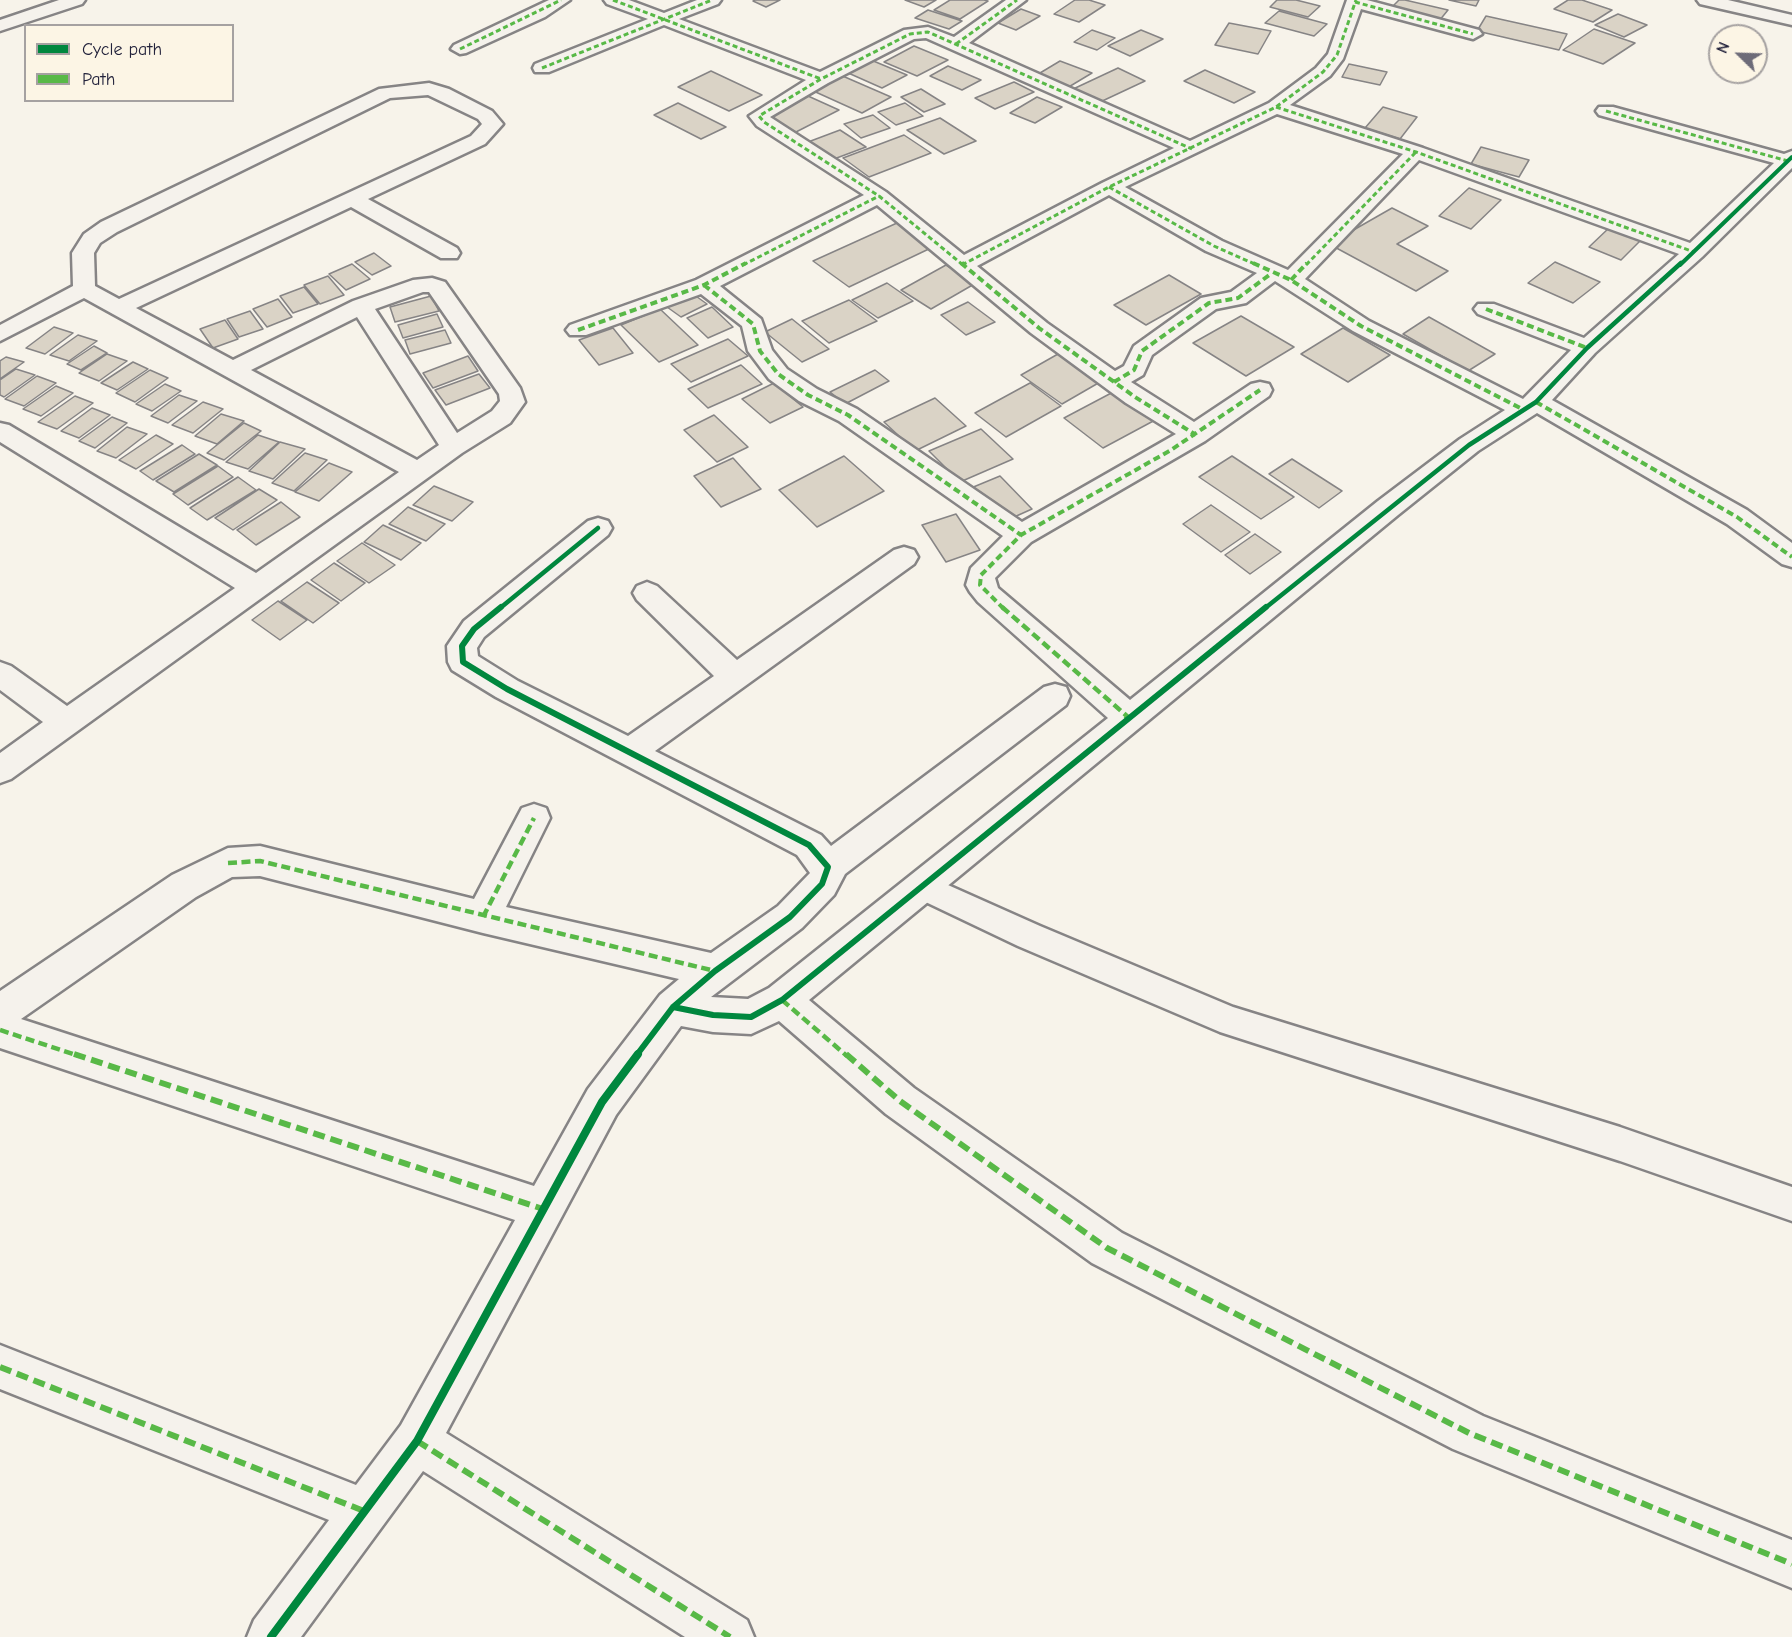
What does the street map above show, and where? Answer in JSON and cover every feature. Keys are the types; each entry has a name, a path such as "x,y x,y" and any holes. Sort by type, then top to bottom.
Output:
{"street":[{"path":"0,26 76,0"},
{"path":"460,49 540,13 561,0"},
{"path":"613,0 820,79"},
{"path":"542,68 712,0"},
{"path":"956,44 1017,0"},
{"path":"1706,0 1792,20"},
{"path":"962,265 1109,187 1276,107 1323,72 1337,55 1356,1 1473,34"},
{"path":"1192,149 928,32 910,34 820,79 762,113 760,119 879,196 1039,328 1114,382 1196,435"},
{"path":"84,289 83,253 92,239 109,227 386,93 429,89 486,116 493,124 478,140 118,308"},
{"path":"1276,107 1416,152 1695,252"},
{"path":"1606,111 1790,159"},
{"path":"1114,382 1134,370 1142,351 1209,303 1238,298 1281,277 1416,152"},
{"path":"673,1007 713,1015 752,1017 782,1000 1128,717 1469,445 1530,406 1587,348 1695,252 1790,159"},
{"path":"1109,187 1214,246 1281,277 1361,326 1530,406 1737,517 1792,557"},
{"path":"578,330 704,285 879,196"},
{"path":"352,199 449,253"},
{"path":"0,771 453,447 501,417 513,402 511,394 437,287 421,285 361,306 232,370"},
{"path":"704,285 736,308 753,324 760,351 778,374 808,395 849,415 1020,535"},
{"path":"84,289 419,472"},
{"path":"0,334 84,289"},
{"path":"361,306 453,447"},
{"path":"1486,309 1587,348"},
{"path":"1128,717 988,594 980,585 985,568 1020,535 1196,435 1260,390"},
{"path":"0,431 256,587"},
{"path":"598,528 474,629 462,646 462,662 507,689 632,751 809,845 828,867"},
{"path":"632,751 904,557"},
{"path":"647,593 735,677"},
{"path":"0,674 67,723"},
{"path":"271,1637 417,1441 602,1101 673,1007 715,971 790,917 822,884 828,867 1054,696"},
{"path":"483,917 534,818"},
{"path":"0,1012 184,886 228,863 260,861 483,917 715,971"},
{"path":"782,1000 900,1101 1107,1248 1469,1433 1792,1564"},
{"path":"0,1030 543,1209"},
{"path":"0,1367 364,1511"},
{"path":"417,1441 730,1637"}],"lane":[{"path":"921,886 1029,936 1231,1021 1620,1144 1792,1204"}],"building":[{"path":"780,0 766,7 753,1"},
{"path":"905,0 936,0 924,7"},
{"path":"950,0 988,1 960,19 934,10"},
{"path":"1075,0 1089,0 1105,5 1079,22 1054,14"},
{"path":"1277,0 1296,0 1320,6 1308,17 1270,7"},
{"path":"1399,0 1448,10 1439,21 1390,9"},
{"path":"1449,0 1479,0 1476,6"},
{"path":"1568,0 1582,0 1612,10 1593,22 1554,9"},
{"path":"1021,9 1040,16 1016,30 998,23"},
{"path":"928,10 962,21 949,29 915,18"},
{"path":"1279,11 1327,24 1314,36 1265,23"},
{"path":"1618,14 1647,25 1624,37 1595,25"},
{"path":"1486,16 1567,34 1559,50 1477,31"},
{"path":"1229,23 1271,31 1258,54 1215,45"},
{"path":"1594,29 1635,43 1603,64 1563,50"},
{"path":"1092,30 1115,38 1097,50 1074,42"},
{"path":"1141,30 1163,39 1130,56 1108,46"},
{"path":"914,46 948,60 917,76 884,62"},
{"path":"871,60 907,75 882,88 846,72"},
{"path":"1060,61 1092,73 1067,88 1035,76"},
{"path":"1349,64 1387,72 1380,85 1342,77"},
{"path":"948,66 981,80 962,90 930,76"},
{"path":"1118,68 1145,81 1098,103 1071,90"},
{"path":"1205,70 1255,92 1234,103 1184,81"},
{"path":"711,71 762,95 729,111 678,87"},
{"path":"838,74 891,97 862,113 809,89"},
{"path":"1014,82 1034,92 995,109 975,98"},
{"path":"921,89 945,104 924,112 901,97"},
{"path":"808,96 839,110 796,132 765,118"},
{"path":"1037,97 1062,107 1035,123 1010,113"},
{"path":"678,103 726,127 701,139 654,115"},
{"path":"905,103 923,116 896,125 878,112"},
{"path":"1383,107 1417,117 1400,139 1365,128"},
{"path":"873,115 890,128 861,138 844,124"},
{"path":"940,118 976,141 944,154 907,130"},
{"path":"840,130 866,147 834,159 808,142"},
{"path":"904,135 931,153 869,177 843,158"},
{"path":"1481,147 1529,160 1519,177 1471,164"},
{"path":"1469,188 1501,200 1471,229 1439,216"},
{"path":"1392,208 1428,226 1397,244 1448,271 1416,291 1329,244"},
{"path":"897,223 933,247 849,287 813,261"},
{"path":"1610,227 1641,240 1621,260 1589,247"},
{"path":"374,253 391,266 372,275 355,262"},
{"path":"1555,262 1600,282 1573,303 1528,283"},
{"path":"352,264 370,279 346,290 329,274"},
{"path":"946,265 976,283 931,309 901,290"},
{"path":"1169,275 1201,294 1146,325 1114,305"},
{"path":"328,276 344,295 320,304 304,285"},
{"path":"887,283 913,301 878,318 852,300"},
{"path":"304,287 318,304 293,313 280,296"},
{"path":"693,294 707,304 681,317 667,307"},
{"path":"431,296 439,311 395,322 390,307"},
{"path":"278,299 292,317 267,327 253,309"},
{"path":"849,300 877,321 829,343 802,321"},
{"path":"968,302 995,322 966,335 941,315"},
{"path":"712,307 733,327 708,338 687,318"},
{"path":"660,309 698,345 659,362 621,325"},
{"path":"250,311 263,329 239,337 227,319"},
{"path":"437,314 443,327 403,338 398,325"},
{"path":"1241,316 1294,347 1246,376 1193,343"},
{"path":"1429,317 1495,354 1468,371 1403,334"},
{"path":"792,319 829,349 802,362 765,332"},
{"path":"225,320 238,339 213,348 200,329"},
{"path":"54,327 73,333 45,354 26,348"},
{"path":"613,328 633,353 599,365 579,340"},
{"path":"1343,328 1390,355 1348,382 1301,354"},
{"path":"445,330 451,343 410,354 405,340"},
{"path":"78,335 97,341 69,361 50,355"},
{"path":"728,339 748,356 691,382 671,364"},
{"path":"94,346 107,353 81,370 67,364"},
{"path":"1065,350 1107,378 1062,404 1021,375"},
{"path":"107,354 127,361 99,381 79,373"},
{"path":"468,356 478,371 433,388 423,373"},
{"path":"6,357 24,362 0,379 0,361"},
{"path":"133,362 148,369 117,390 101,383"},
{"path":"741,365 762,384 708,408 688,389"},
{"path":"16,369 35,375 4,397 0,395 0,380"},
{"path":"150,370 168,378 135,402 116,393"},
{"path":"875,370 889,381 845,404 830,392"},
{"path":"479,374 490,388 446,405 435,390"},
{"path":"37,376 56,383 24,406 5,399"},
{"path":"774,383 803,407 770,423 742,399"},
{"path":"1030,383 1061,406 1006,437 975,413"},
{"path":"165,384 181,391 152,411 136,404"},
{"path":"56,386 73,393 41,416 23,409"},
{"path":"1117,390 1157,419 1103,448 1064,418"},
{"path":"179,395 197,401 168,423 151,416"},
{"path":"75,396 93,403 57,429 38,422"},
{"path":"935,398 966,426 915,451 884,422"},
{"path":"203,402 223,409 193,433 172,425"},
{"path":"92,408 110,415 79,438 61,431"},
{"path":"221,414 244,421 217,444 195,436"},
{"path":"714,415 748,447 717,462 684,430"},
{"path":"112,417 127,423 95,448 79,441"},
{"path":"244,423 261,431 224,460 207,453"},
{"path":"127,427 147,434 116,458 97,451"},
{"path":"981,429 1013,459 960,482 929,451"},
{"path":"156,435 173,444 136,469 119,460"},
{"path":"258,435 279,442 248,469 226,462"},
{"path":"280,442 305,449 273,479 249,471"},
{"path":"182,445 195,454 153,480 140,471"},
{"path":"305,453 327,460 294,491 272,483"},
{"path":"199,454 217,465 174,492 156,481"},
{"path":"844,456 884,491 817,527 779,490"},
{"path":"1232,456 1294,497 1261,519 1199,477"},
{"path":"733,458 761,489 721,507 694,476"},
{"path":"1292,459 1342,491 1319,508 1269,474"},
{"path":"329,463 352,472 319,501 295,492"},
{"path":"218,466 233,477 188,505 173,494"},
{"path":"1000,476 1032,509 1003,522 971,488"},
{"path":"238,477 256,490 207,520 190,508"},
{"path":"434,486 473,502 452,521 413,505"},
{"path":"259,489 277,500 233,530 215,518"},
{"path":"281,502 300,517 256,545 237,530"},
{"path":"1211,505 1250,532 1221,552 1183,524"},
{"path":"408,507 445,524 426,541 389,524"},
{"path":"956,514 980,550 946,562 922,525"},
{"path":"383,525 421,543 401,560 364,542"},
{"path":"1255,534 1281,552 1250,574 1225,555"},
{"path":"362,543 395,565 369,583 337,561"},
{"path":"334,563 365,583 341,601 311,580"},
{"path":"307,582 339,603 313,623 281,601"},
{"path":"278,601 307,620 280,640 252,620"}],"marked path":[{"path":"460,49 539,13 561,0"},
{"path":"613,0 821,79"},
{"path":"542,68 712,0"},
{"path":"956,44 1017,0"},
{"path":"962,265 1109,187 1276,107 1323,72 1337,55 1356,0"},
{"path":"1355,2 1473,34"},
{"path":"1192,149 928,32 910,34 821,79 759,116 764,122 879,196 1039,328 1135,397 1196,435"},
{"path":"1276,107 1416,152 1694,252"},
{"path":"1606,111 1788,161"},
{"path":"1291,280 1416,152"},
{"path":"1109,187 1214,246 1291,280 1361,326 1524,410"},
{"path":"578,330 704,285 879,196"},
{"path":"1114,382 1134,370 1142,351 1209,303 1238,298 1272,273"},
{"path":"704,285 736,308 753,324 760,351 778,374 808,395 848,415 1021,535"},
{"path":"1486,309 1587,348"},
{"path":"1123,721 1128,717 988,595 980,585 981,575 1021,535 1171,450 1260,390"},
{"path":"1536,402 1737,517 1792,557"},
{"path":"483,917 534,818"},
{"path":"228,863 260,861 483,917 715,971"},
{"path":"782,1000 900,1101 1107,1248 1469,1433 1792,1564"},
{"path":"0,1030 543,1209"},
{"path":"0,1367 364,1511"},
{"path":"417,1441 730,1637"}],"cycle path":[{"path":"673,1007 713,1015 751,1017 782,1000 1388,508 1469,445 1536,402 1587,348 1694,252 1792,157"},
{"path":"271,1637 417,1441 602,1102 673,1007 715,971 790,917 822,884 828,873 828,867 809,845 507,689 463,662 462,646 474,629 598,528"}]}
